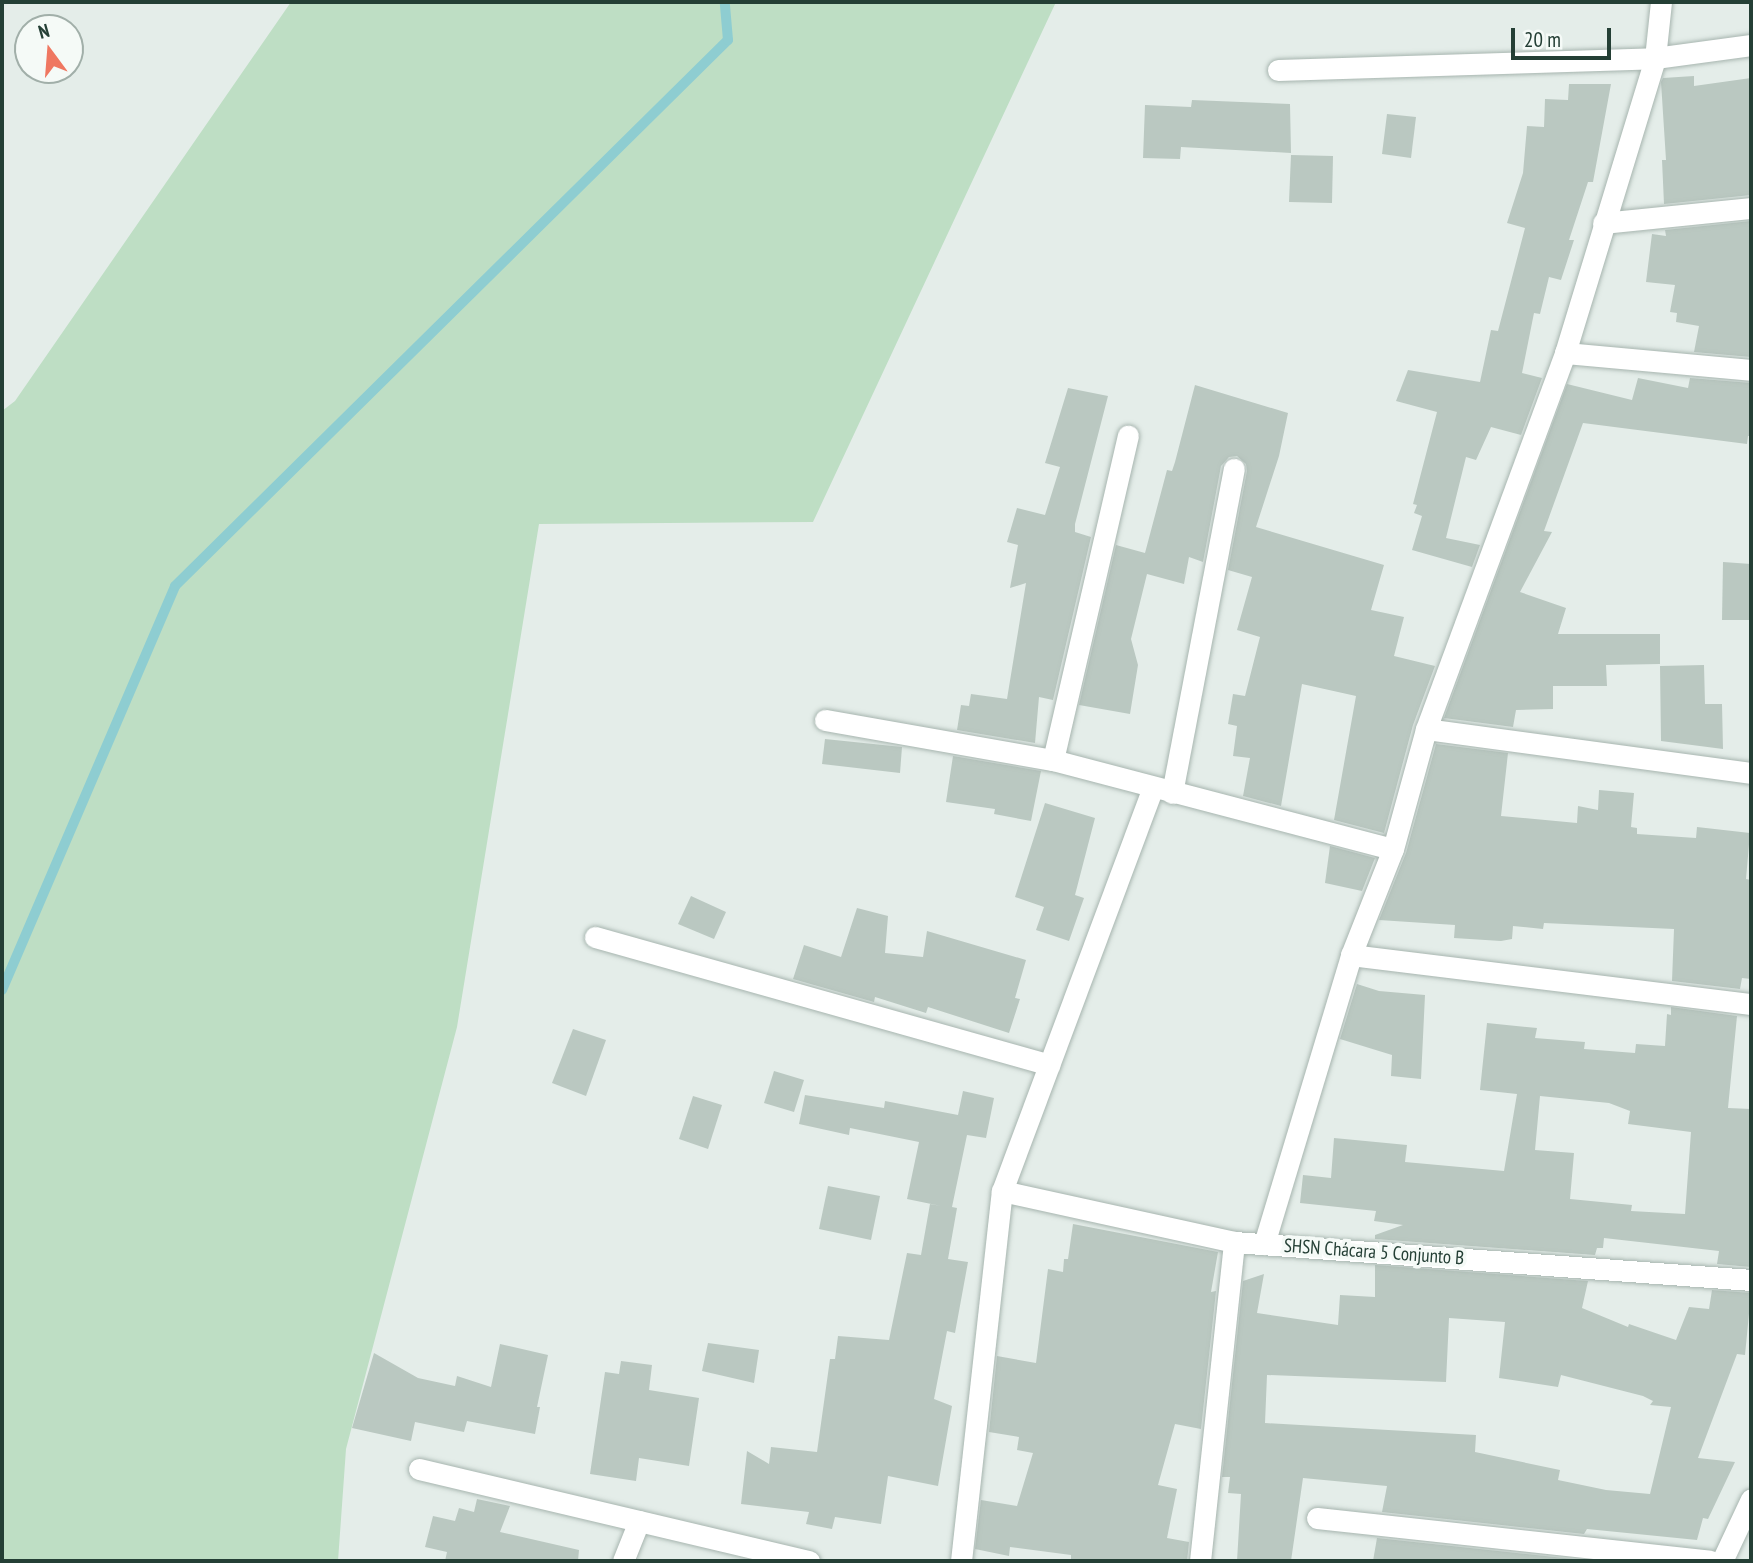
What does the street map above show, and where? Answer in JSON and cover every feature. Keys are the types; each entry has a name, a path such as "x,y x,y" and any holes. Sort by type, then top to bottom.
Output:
{"street":[{"path":"1264,1244 1351,955 1393,849 1426,729 1565,354 1655,58 1661,2"},
{"path":"1278,70 1655,58 1751,46"},
{"path":"1603,223 1751,208"},
{"path":"1565,354 1751,370"},
{"path":"1053,760 1128,436"},
{"path":"961,1561 1002,1191 1049,1065 1162,790 1234,469"},
{"path":"825,720 1053,760 1393,849"},
{"path":"1426,729 1751,773"},
{"path":"595,937 1049,1065"},
{"path":"1351,955 1751,1004"},
{"name":"SHSN Chácara 5 Conjunto B","path":"1002,1191 1234,1242 1751,1280"},
{"path":"1200,1561 1234,1242"},
{"path":"419,1469 809,1561"},
{"path":"1722,1561 1748,1512"},
{"path":"1317,1518 1710,1561"},
{"path":"623,1561 639,1521"}],"green space":[{"path":"291,2 1056,2 813,522 539,524 457,1027 346,1449 338,1561 2,1561 2,411 15,401"}],"building":[{"path":"1694,76 1694,86 1751,78 1751,195 1664,204 1662,160 1666,160 1661,82 1663,78"},
{"path":"1569,84 1611,84 1593,182 1588,182 1569,240 1574,240 1561,280 1549,277 1540,314 1534,313 1522,373 1542,378 1521,435 1491,427 1476,460 1466,457 1446,538 1480,545 1472,567 1412,550 1422,516 1414,513 1417,505 1413,504 1437,412 1396,401 1408,370 1480,382 1491,330 1498,331 1525,228 1507,223 1523,173 1527,126 1544,127 1545,99 1568,100"},
{"path":"1192,100 1290,104 1291,153 1181,147 1180,159 1143,158 1145,105 1191,107"},
{"path":"1387,114 1416,117 1411,158 1382,154"},
{"path":"1291,155 1333,156 1332,203 1289,202"},
{"path":"1751,221 1751,357 1694,352 1699,326 1676,322 1677,313 1670,312 1675,285 1646,282 1652,234 1666,236 1665,230"},
{"path":"1638,378 1688,388 1690,378 1751,383 1751,436 1748,436 1747,444 1583,423 1544,531 1552,532 1520,592 1566,608 1558,634 1660,634 1660,664 1606,665 1607,686 1553,686 1553,709 1516,710 1513,727 1444,718 1567,384 1632,400"},
{"path":"1195,385 1288,413 1279,456 1256,527 1384,565 1371,610 1404,617 1394,656 1435,666 1413,725 1384,833 1334,820 1356,696 1302,684 1281,806 1243,796 1250,758 1233,756 1237,726 1228,724 1233,694 1245,696 1260,637 1237,630 1252,577 1228,570 1247,471 1246,464 1237,456 1229,457 1221,466 1203,562 1189,557 1184,584 1147,574 1131,639 1138,665 1130,714 1079,705 1116,545 1145,553 1167,470 1172,471 1175,462"},
{"path":"1068,388 1108,396 1075,524 1075,532 1091,537 1053,700 1039,697 1035,743 957,730 961,705 969,706 971,694 1007,699 1026,583 1010,588 1018,545 1007,542 1017,508 1045,515 1060,467 1045,463"},
{"path":"1723,562 1751,564 1749,620 1722,620"},
{"path":"1704,665 1705,704 1722,704 1723,749 1661,741 1660,666"},
{"path":"825,739 902,747 900,773 822,764"},
{"path":"1436,744 1508,753 1501,816 1577,823 1578,806 1598,810 1599,790 1634,793 1631,827 1637,828 1637,834 1696,838 1697,827 1750,833 1746,879 1751,880 1751,979 1742,978 1740,989 1672,981 1674,929 1544,923 1543,929 1513,926 1512,939 1501,941 1454,938 1455,925 1379,920 1406,853"},
{"path":"953,756 1041,771 1031,821 994,814 995,809 946,802"},
{"path":"1045,803 1095,818 1075,895 1084,898 1069,941 1036,930 1044,907 1015,897"},
{"path":"1330,846 1375,858 1362,891 1325,883"},
{"path":"691,896 726,912 714,939 678,924"},
{"path":"857,908 888,916 885,953 923,957 927,931 1026,960 1015,998 1020,999 1009,1033 928,1007 926,1013 875,997 874,1002 793,979 804,945 841,957"},
{"path":"1357,984 1379,991 1425,995 1421,1079 1391,1076 1392,1055 1340,1039"},
{"path":"1671,1007 1737,1016 1728,1108 1751,1109 1751,1267 1717,1264 1719,1251 1604,1238 1603,1248 1597,1248 1595,1255 1375,1239 1375,1235 1403,1225 1374,1221 1376,1211 1300,1203 1303,1175 1331,1178 1334,1138 1407,1145 1405,1162 1504,1171 1517,1094 1480,1090 1487,1023 1537,1028 1535,1038 1585,1042 1584,1049 1635,1053 1636,1044 1665,1046 1667,1014 1671,1015","holes":["1540,1096 1609,1103 1630,1111 1628,1124 1691,1132 1685,1214 1631,1211 1632,1205 1570,1199 1574,1153 1535,1150"]},
{"path":"573,1029 606,1040 586,1096 552,1083"},
{"path":"774,1071 804,1080 794,1112 764,1103"},
{"path":"963,1091 994,1098 986,1138 967,1135 952,1207 957,1208 948,1259 968,1262 955,1333 947,1331 934,1399 952,1406 938,1486 888,1476 881,1524 835,1517 832,1529 806,1524 809,1512 741,1504 747,1451 769,1464 771,1447 817,1452 830,1359 835,1359 838,1336 889,1340 907,1253 921,1255 930,1204 941,1206 907,1199 919,1142 850,1128 849,1135 799,1124 805,1095 884,1108 885,1101 958,1115"},
{"path":"693,1096 722,1105 708,1149 679,1139"},
{"path":"828,1186 880,1196 871,1240 819,1229"},
{"path":"1073,1224 1218,1252 1211,1292 1216,1291 1201,1429 1175,1424 1158,1485 1177,1489 1167,1538 1189,1542 1187,1561 1071,1561 1071,1555 1010,1547 1009,1556 975,1549 981,1500 1017,1506 1033,1453 1017,1450 1019,1437 989,1432 997,1356 1036,1363 1048,1269 1063,1272 1064,1259 1068,1259"},
{"path":"1375,1265 1588,1281 1582,1308 1628,1327 1629,1324 1676,1340 1689,1307 1709,1309 1712,1290 1751,1293 1745,1355 1737,1354 1698,1458 1735,1462 1708,1519 1703,1518 1697,1540 1587,1529 1584,1534 1382,1512 1387,1486 1303,1478 1291,1561 1237,1561 1241,1494 1228,1493 1230,1477 1222,1477 1243,1281 1264,1274 1257,1313 1338,1325 1340,1295 1375,1297","holes":["1449,1318 1505,1322 1499,1378 1558,1387 1561,1375 1643,1396 1653,1401 1650,1405 1671,1407 1650,1494 1606,1490 1558,1480 1560,1470 1475,1452 1476,1435 1265,1423 1267,1375 1446,1382"]},
{"path":"708,1343 759,1350 754,1383 702,1371"},
{"path":"500,1344 548,1355 537,1407 540,1407 535,1434 467,1421 464,1432 415,1422 411,1441 352,1428 374,1353 418,1378 455,1386 457,1376 491,1387"},
{"path":"621,1361 652,1365 649,1390 699,1398 689,1466 639,1458 636,1481 590,1474 605,1372 619,1374"},
{"path":"477,1499 510,1506 500,1532 579,1550 578,1561 445,1561 447,1552 425,1547 433,1516 455,1521 459,1508 474,1512"},
{"path":"1377,1538 1583,1560 1583,1561 1373,1561"}],"waterway":[{"path":"2,990 175,586 728,40 725,2"}]}
